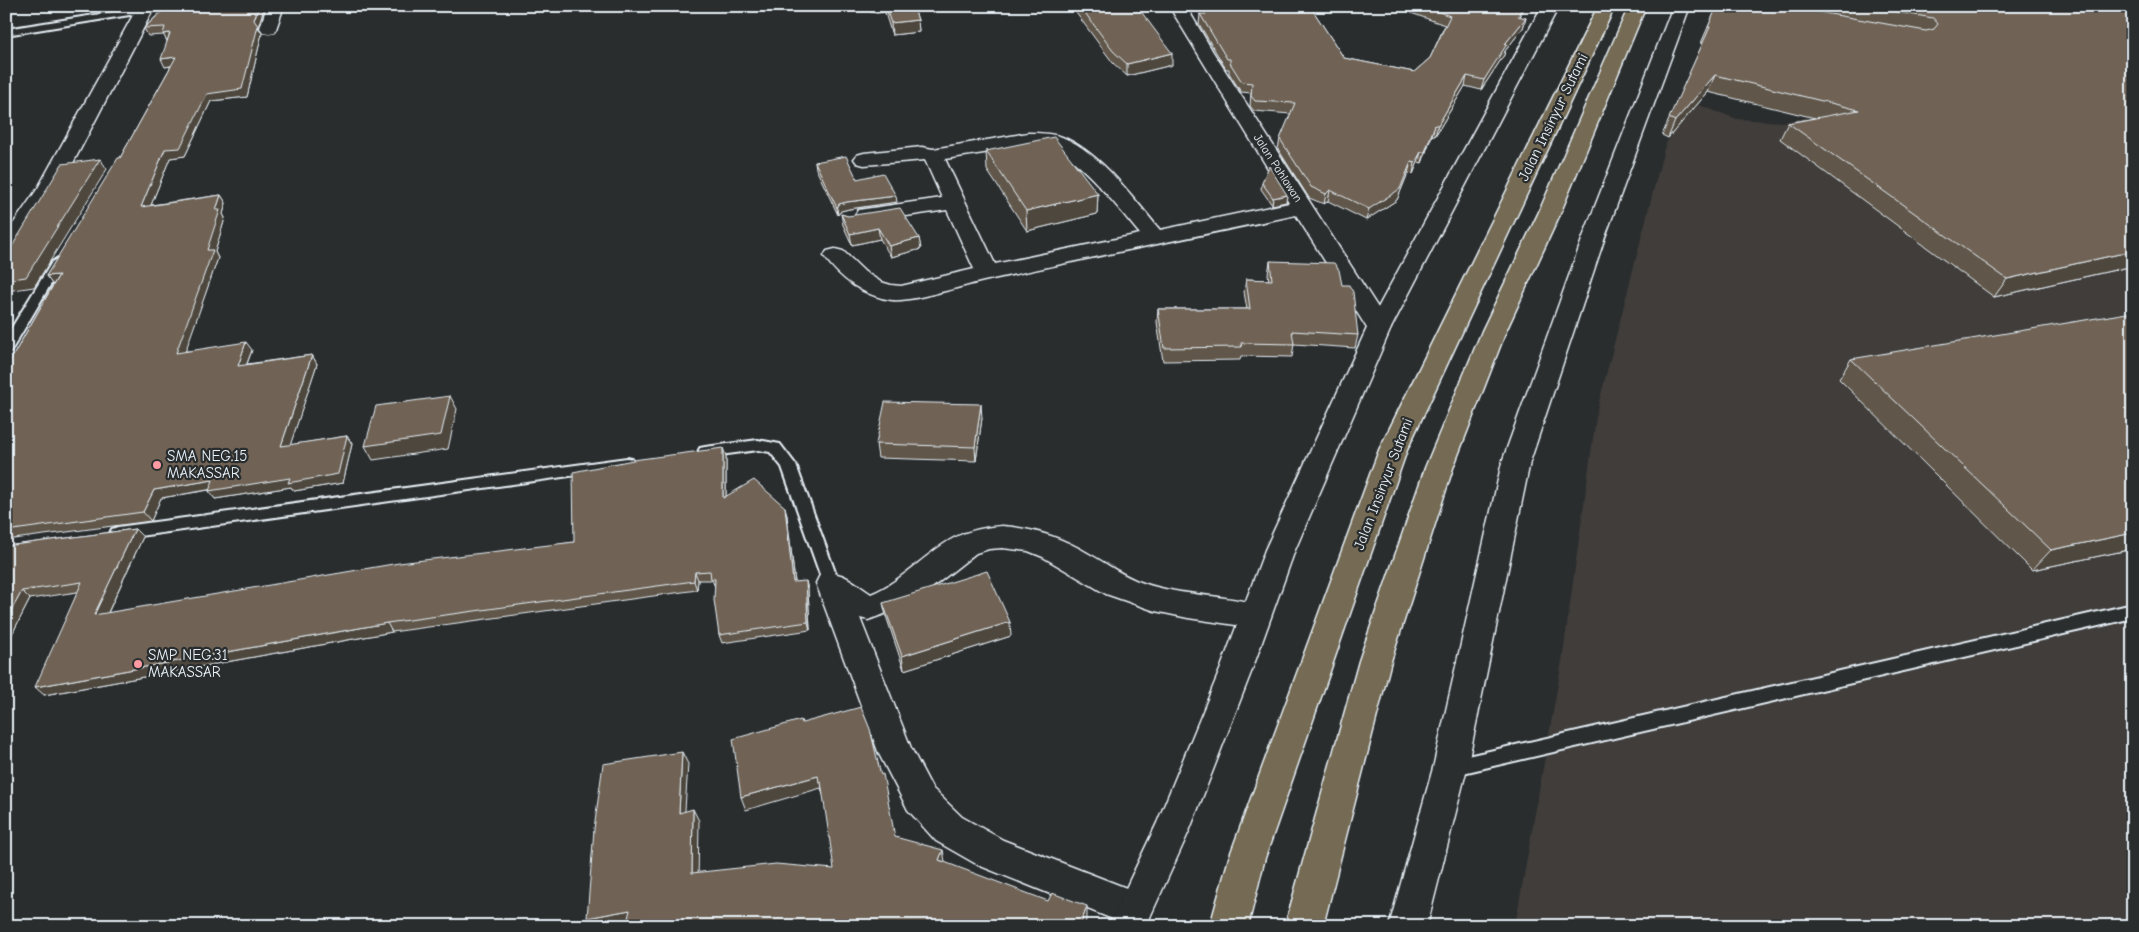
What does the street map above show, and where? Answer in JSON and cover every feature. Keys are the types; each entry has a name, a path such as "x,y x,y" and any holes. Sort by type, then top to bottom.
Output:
{"highway":[{"name":"Jalan Insinyur Sutami","path":"1229,926 1247,858 1393,450 1607,6"},
{"name":"Jalan Insinyur Sutami","path":"1304,926 1375,661 1439,468 1494,331 1549,214 1638,6"}],"street":[{"path":"270,28 276,6"},
{"name":"Jalan Pahlawan","path":"1177,6 1204,52 1379,328"},
{"path":"831,583 896,754 920,799 949,829 991,853 1131,917 1172,829 1280,550 1379,328 1551,6"},
{"path":"1408,926 1450,768 1516,462 1594,237 1682,6"},
{"path":"6,251 49,188 146,8"},
{"path":"864,159 922,153 933,155 1025,140 1055,141 1065,145 1086,162 1155,238"},
{"path":"933,155 953,203 987,272"},
{"path":"849,218 953,203"},
{"path":"835,256 848,271 870,287 890,293 902,293 987,272 1303,207"},
{"path":"831,583 868,608 888,602 903,593 964,546 991,537 1016,537 1050,548 1100,577 1123,588 1155,599 1256,616"}],"lane":[{"path":"6,32 146,8"},
{"path":"6,348 67,248"},
{"path":"688,454 758,445 775,448 789,465 831,583"},
{"path":"105,535 639,461"},
{"path":"1450,768 2133,611"}],"shaded area":[{"path":"2133,53 2133,926 1515,926 1562,661 1597,410 1664,149 1685,100 1737,119 1782,122 1916,99"}],"building":[{"path":"168,6 259,6 254,20 258,26 242,89 207,94 180,148 165,149 141,207 221,195 216,210 220,210 207,250 213,250 176,353 246,342 238,366 312,355 281,446 347,436 338,474 288,483 290,478 209,491 213,480 154,490 143,512 6,531 6,368 59,275 46,276 118,158 120,158 176,57 161,59 170,33 163,34 165,27 144,28"},
{"path":"885,6 913,6 918,20 891,23"},
{"path":"1080,6 1137,6 1172,53 1127,64 1113,51"},
{"path":"1202,6 1310,6 1344,58 1414,72 1430,58 1450,16 1422,6 1523,6 1518,16 1526,18 1505,44 1507,44 1484,80 1467,76 1438,125 1435,125 1425,152 1421,152 1415,163 1411,162 1400,189 1369,209 1330,190 1326,194 1311,187 1280,139 1295,103 1255,101 1251,96 1252,83 1242,82 1230,63 1230,59 1227,59 1200,14 1206,14"},
{"path":"1717,6 1785,6 1926,31 1934,29 1938,24 1933,18 1861,6 2110,6 2133,15 2133,251 2007,279 1788,123 1859,110 1715,75 1675,121 1669,118 1710,27 1708,27"},
{"path":"1054,137 1098,194 1026,211 986,151"},
{"path":"846,156 857,179 883,173 896,196 847,202 839,204 837,208 815,162"},
{"path":"100,159 26,277 6,280 6,249 11,248 62,164"},
{"path":"1269,166 1287,195 1273,198 1262,183"},
{"path":"900,208 919,238 889,246 878,228 850,234 841,214 848,216"},
{"path":"1270,261 1334,263 1339,270 1342,285 1349,285 1353,292 1358,335 1292,331 1294,344 1241,343 1242,347 1164,348 1158,309 1250,309 1246,279 1272,280"},
{"path":"2133,312 2133,533 2051,550 1851,359"},
{"path":"450,396 441,435 365,446 376,406"},
{"path":"885,402 981,404 975,447 876,444"},
{"path":"723,448 723,498 754,480 785,507 793,582 806,581 808,622 719,635 714,600 715,579 711,579 710,571 695,572 694,581 387,623 35,687 82,582 22,591 6,620 6,546 135,529 94,615 399,563 574,542 573,472 633,460"},
{"path":"987,571 1010,622 902,656 883,603"},
{"path":"861,707 870,729 881,775 883,774 895,837 943,850 939,860 1048,901 1052,893 1087,906 1080,926 626,926 630,910 587,918 594,829 603,764 682,752 679,813 693,809 692,873 776,864 834,869 821,782 819,783 818,776 741,797 733,739 801,720 802,723"}],"place":[{"name":"SMA NEG.15 MAKASSAR","path":"157,465"},
{"name":"SMP NEG.31 MAKASSAR","path":"138,664"}]}
